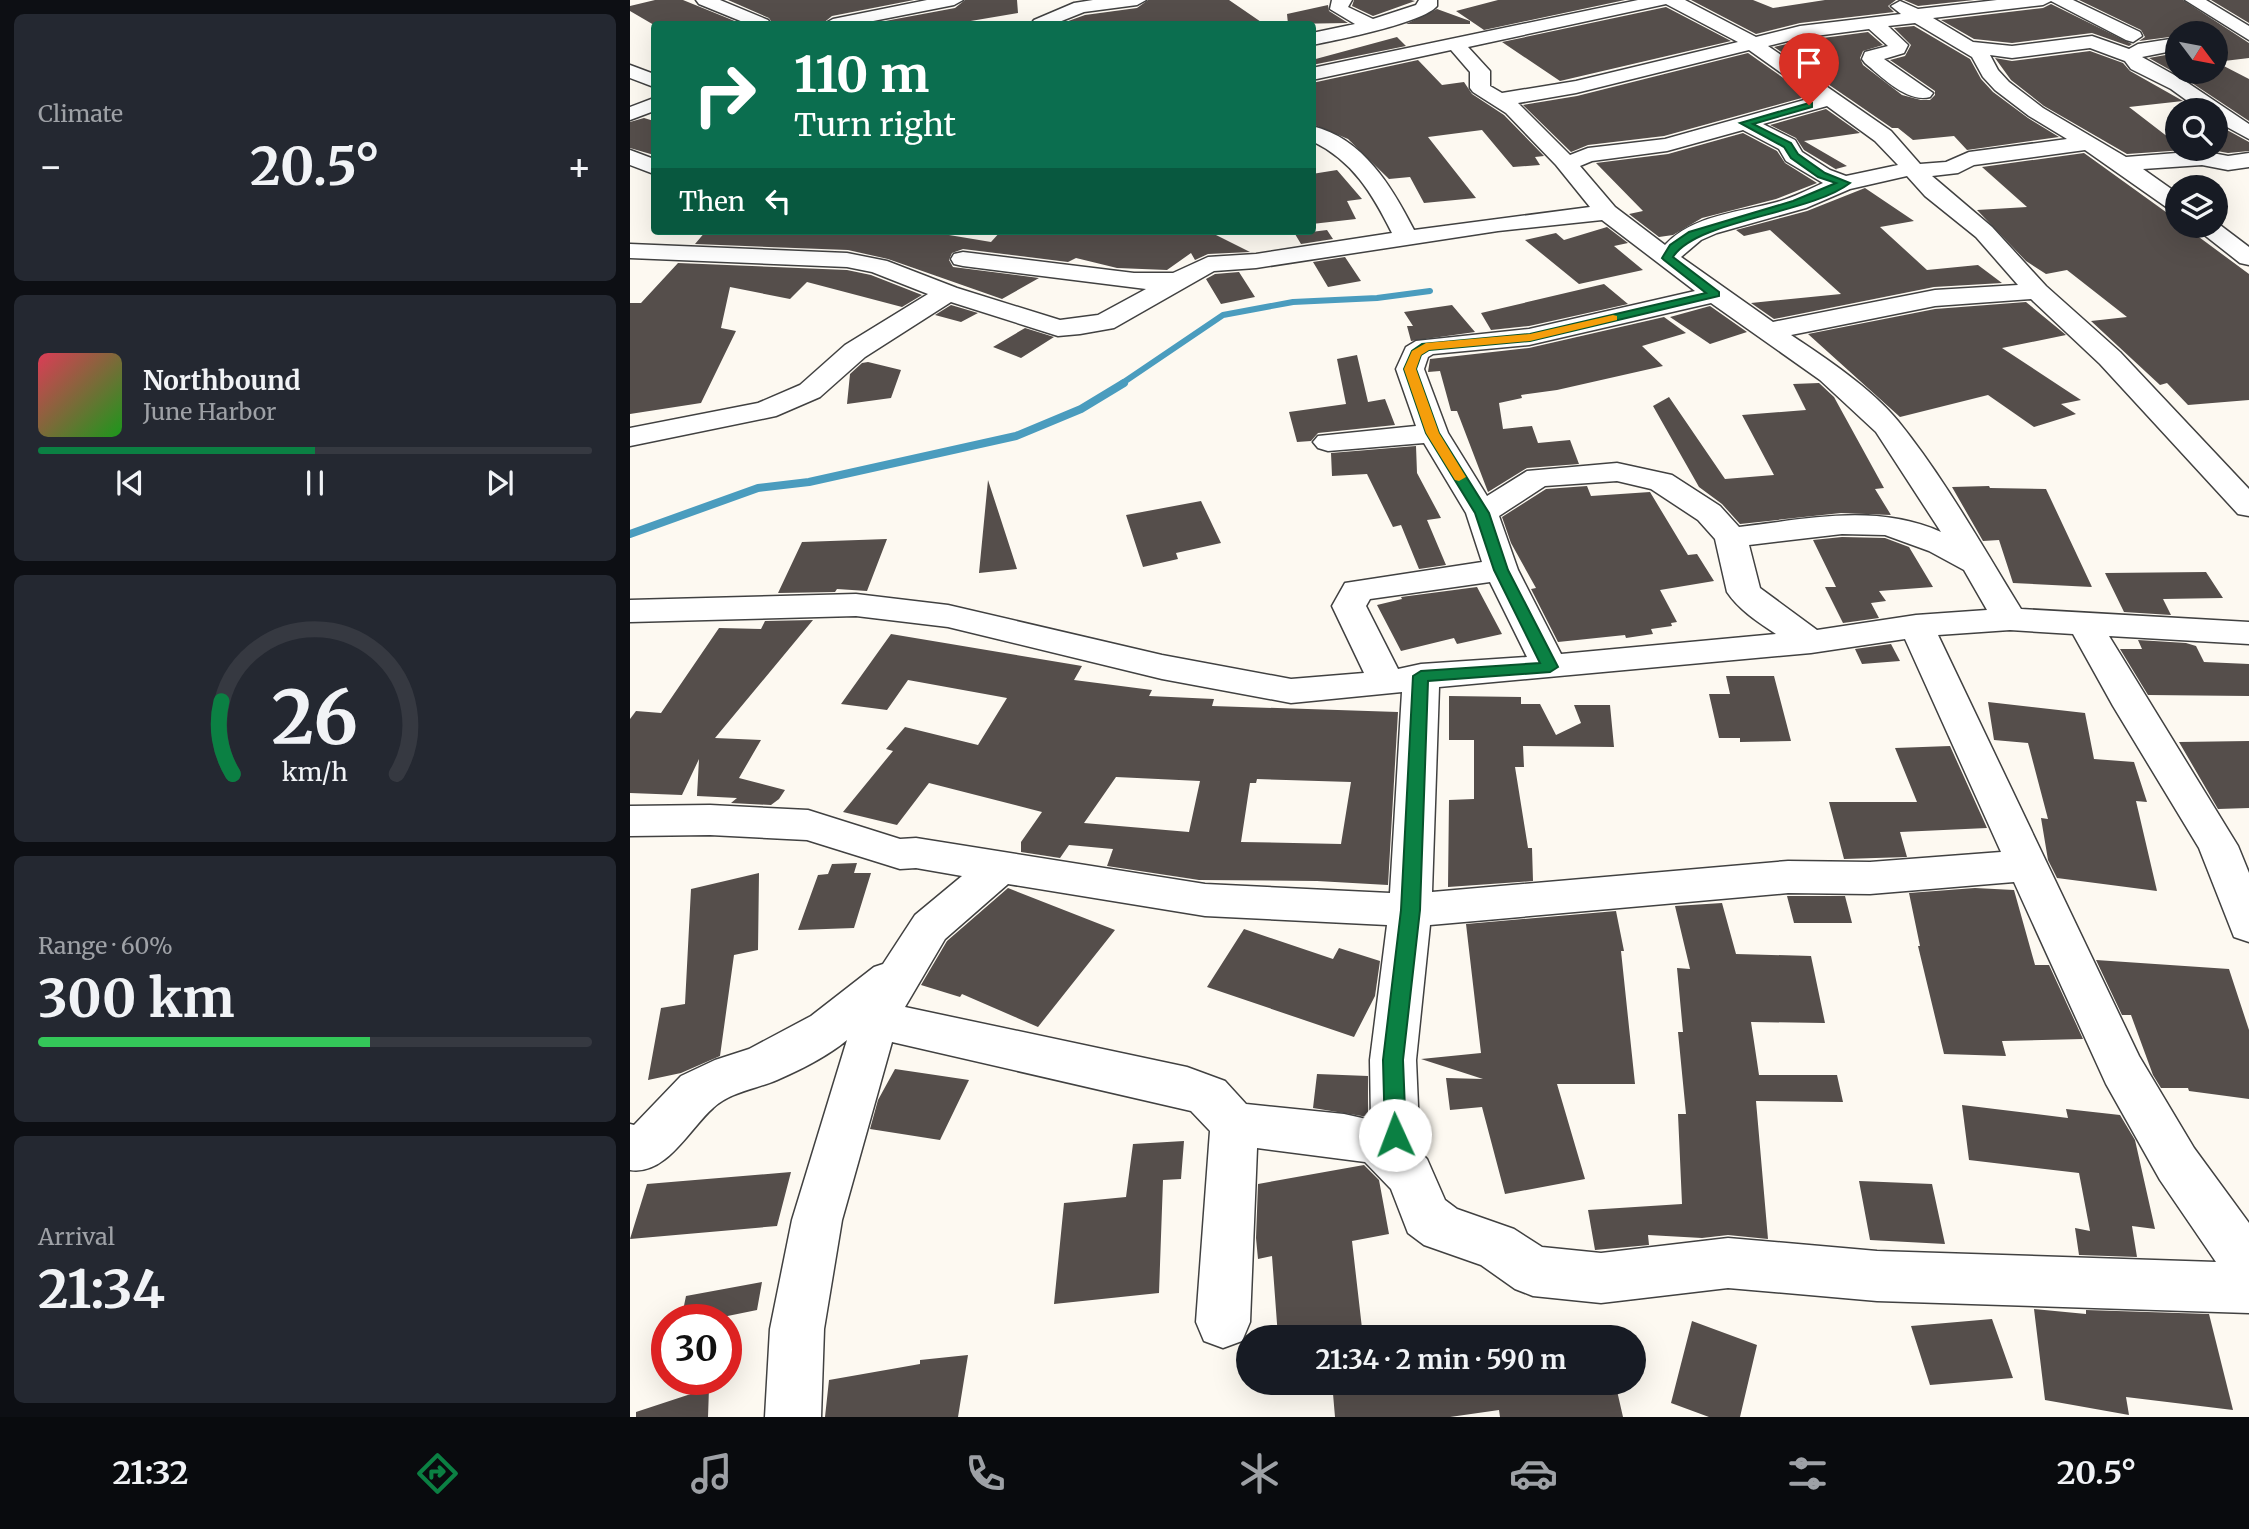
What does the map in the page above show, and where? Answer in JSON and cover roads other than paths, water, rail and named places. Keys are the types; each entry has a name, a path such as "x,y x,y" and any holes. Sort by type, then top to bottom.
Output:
{"street":[{"path":"705,0 755,21"},
{"path":"920,0 947,1"},
{"path":"1045,21 1077,3 1113,5 1137,0"},
{"path":"1343,0 1339,9 1364,28 1376,43 1407,54"},
{"path":"1316,38 1364,28 1422,9 1428,6 1427,0"},
{"path":"1610,0 1630,7"},
{"path":"1316,73 1663,0"},
{"path":"1671,0 1751,43 1915,161 1950,168 1969,159 2089,143"},
{"path":"1890,0 1980,54 2001,86 2036,112 2089,143 2165,195"},
{"path":"1499,100 1576,87 1800,32 2043,0"},
{"path":"2059,0 2157,47"},
{"path":"848,21 947,1"},
{"path":"2199,3 2238,5"},
{"path":"2199,3 2249,34"},
{"path":"1113,5 1130,18"},
{"path":"1873,23 1899,45 1898,49 1872,56 1872,59 1899,80 1923,93 1895,100"},
{"path":"2228,37 2249,34"},
{"path":"1970,47 2012,52 2092,42 2132,57 2138,65 2178,85 2196,98"},
{"path":"1455,44 1479,71 1480,88 1513,109 1607,212 1715,294 1830,374 1887,426 2010,619"},
{"path":"2132,57 2138,50 2165,46"},
{"path":"630,64 651,60"},
{"path":"630,71 651,80"},
{"path":"1566,164 1588,155 1667,145 1745,123 1836,104 1869,104"},
{"path":"630,114 651,105"},
{"path":"2228,120 2249,133"},
{"path":"1745,123 1787,145 1794,156 1822,175 1845,183"},
{"path":"1957,142 2064,127"},
{"path":"1316,134 1333,141 1353,155 1377,181 1406,238"},
{"path":"630,152 651,143"},
{"path":"630,158 651,166"},
{"path":"2121,164 2203,158 2228,163 2249,160"},
{"path":"1667,258 1674,247 1692,234 1797,203 1845,183 1892,175 1915,161"},
{"path":"1915,161 1933,191 1984,232 2037,291 2110,358 2249,507"},
{"path":"640,245 725,255 847,260 878,265 1058,328 1105,322 1208,264 1255,261 1498,224 1607,212"},
{"path":"2228,232 2249,235"},
{"path":"725,255 745,235"},
{"path":"630,437 766,410 810,391 855,351 938,288 963,259 992,235"},
{"path":"2222,238 2249,258"},
{"path":"1234,239 1255,261"},
{"path":"963,259 1134,281 1174,281"},
{"path":"1769,331 1935,298 2037,291"},
{"path":"1550,667 1501,570 1482,513 1433,433 1410,369 1416,354 1426,347 1530,337 1715,294"},
{"path":"1328,442 1433,433"},
{"path":"1482,513 1538,477 1617,472 1661,482 1709,513 1731,537 1744,592 1761,608 1811,642"},
{"path":"1731,537 1867,523 1901,528 1926,537 1976,563"},
{"path":"1396,1160 1393,1060 1410,910 1404,680 1349,606 1357,590 1501,570"},
{"path":"630,611 856,605 948,616 1162,667 1291,691 1811,642 1916,626 2010,619 2249,633"},
{"path":"2084,624 2131,706 2233,846 2249,925"},
{"path":"1916,626 2025,866 2065,944 2122,1070 2177,1164 2247,1271"},
{"path":"630,821 710,820 808,825 900,854 916,853 1205,900 1410,910 1787,877 1870,878 2025,866"},
{"path":"793,1417 797,1329 817,1220 876,1020 903,969 930,927 1000,867"},
{"path":"630,1146 633,1149 642,1148 698,1091 731,1074 760,1066 827,1030 854,1012 903,969"},
{"path":"876,1020 1187,1087 1208,1096 1234,1124 1344,1136 1379,1144 1410,1175 1426,1216 1442,1228 1496,1246 1534,1271 1601,1278 1728,1263 1877,1276 2247,1271"},
{"path":"1223,1322 1234,1124"}],"waterway":[{"path":"1121,384 1223,315 1293,302 1377,298 1430,291"},
{"path":"630,534 758,488 809,482 1016,436 1081,409 1124,383"}]}
